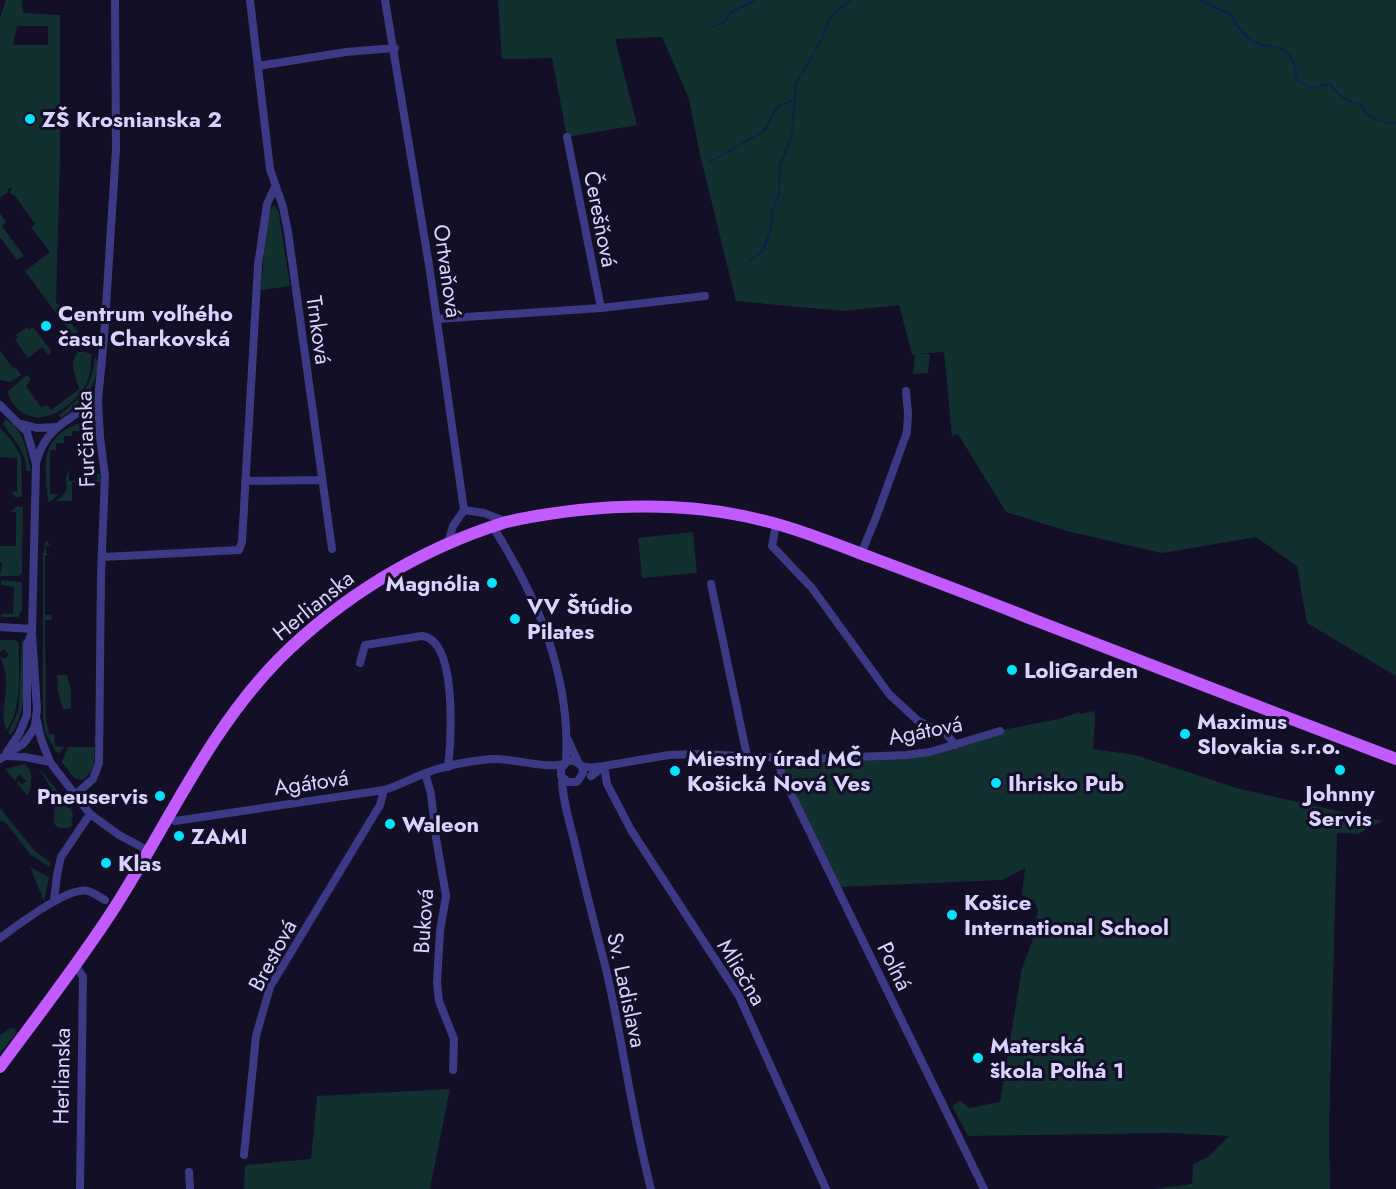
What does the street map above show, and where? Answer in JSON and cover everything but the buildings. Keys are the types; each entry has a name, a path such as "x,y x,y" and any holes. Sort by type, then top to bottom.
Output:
{"main road":[{"name":"Herlianska","path":"0,1066 76,966 116,906 222,728 277,661 306,633 367,588 448,543 507,522 538,515 639,506 687,507 776,524 861,554 1396,759"}],"street":[{"name":"Furčianska","path":"75,795 93,779 99,763 101,574 104,557 105,476 98,400 104,347 116,148 115,0"},
{"name":"Trnková","path":"250,0 270,169 274,187 283,207 288,232 332,549"},
{"name":"Ortvaňová","path":"385,0 437,319 464,510"},
{"path":"258,66 346,52 394,48"},
{"name":"Čerešňová","path":"567,137 601,308"},
{"name":"Trnková","path":"104,557 239,550 242,542 258,265 267,204 274,187"},
{"path":"437,319 601,308 705,297"},
{"path":"861,554 907,432 906,391"},
{"path":"98,400 56,427 39,452 36,464 32,631 37,718 44,750 50,762 90,814 119,836 149,850"},
{"path":"0,405 35,438 47,438"},
{"path":"20,424 42,428 56,427"},
{"path":"33,449 35,438 42,428"},
{"path":"27,432 36,464"},
{"path":"245,481 322,480"},
{"path":"448,543 453,526 464,510 484,513 507,522"},
{"path":"776,524 772,546 812,588 889,694 917,720 945,732 955,745"},
{"path":"493,527 511,556 549,636 564,696 568,739 562,776"},
{"path":"711,584 747,756"},
{"path":"0,627 32,631"},
{"path":"2,758 25,722 28,709 27,644 32,631"},
{"path":"360,663 365,645 422,636 433,640 445,663 448,682 450,722 448,767"},
{"path":"2,758 26,740 34,729 37,718"},
{"path":"25,722 28,750 34,758"},
{"name":"Agátová","path":"580,764 594,768 669,755 806,759 878,757 930,752 1000,731"},
{"path":"566,798 584,773 568,739"},
{"path":"14,742 26,740 35,742 44,750"},
{"path":"2,758 34,758 50,762"},
{"name":"Poľná","path":"779,758 781,773 984,1189"},
{"name":"Agátová","path":"175,821 384,790 425,773 490,759 513,759 551,765 565,763"},
{"path":"565,763 573,760 580,764"},
{"path":"551,765 566,782 576,782 591,776 604,766"},
{"name":"Mliečna","path":"604,766 607,784 631,830 739,996 826,1189"},
{"name":"Buková","path":"425,773 431,794 446,896 440,931 437,983 439,1001 454,1039 453,1070"},
{"name":"Sv. Ladislava","path":"562,776 562,790 566,798 585,891 606,971 651,1189"},
{"path":"591,776 607,784"},
{"name":"Brestová","path":"244,1155 256,1036 270,987 380,805 384,790"},
{"path":"54,901 57,870 90,814"},
{"path":"0,938 54,901 75,892 85,891 105,900"},
{"name":"Herlianska","path":"76,966 83,977 80,1189"},
{"path":"189,1172 190,1189"}],"green space":[{"name":"ZŠ Krosnianska 2","path":"6,0 22,0 23,13 60,15 60,159 56,302 78,332 73,336 25,271 50,252 31,227 35,224 15,196 10,193 12,188 9,188 7,193 0,198 0,18","holes":["17,26 48,26 48,45 13,45"]},
{"path":"498,0 1396,0 1396,676 1307,623 1297,566 1256,537 1162,553 1067,531 1006,512 958,434 952,436 944,352 919,354 930,354 928,373 913,374 915,355 912,354 899,305 843,311 736,301 700,155 689,99 662,37 615,39 637,125 567,137 552,58 502,59"},
{"path":"275,205 279,214 290,286 261,290 266,227 271,208"},
{"path":"0,213 6,222 2,226 24,256 17,260 0,237"},
{"path":"27,327 29,330 33,327 52,352 48,355 42,347 28,358 15,340 18,338 16,335"},
{"path":"0,351 21,375 10,382 0,380"},
{"path":"78,352 91,354 91,365 87,382 74,400 56,413 45,416 35,417 25,414 16,407 8,391 27,375 31,379 26,386 41,407 48,405 51,410 79,389 73,365"},
{"path":"95,357 98,362 95,380 81,401 61,418 59,415 80,397 88,384"},
{"path":"5,419 21,434 31,471 27,471 21,451 3,424"},
{"path":"80,423 88,428 93,441 85,444 85,431 72,431 72,436 64,436 64,443 56,443 56,450 50,450 50,494 59,494 48,502 46,466 51,445 66,429"},
{"path":"0,428 12,441 21,456 22,497 15,497 11,492 17,491 17,458 0,457"},
{"path":"69,470 69,481 97,480 97,473 100,474 101,482 72,482 72,501 56,501 67,489 66,479"},
{"path":"17,506 23,507 22,574 0,576 2,562 0,562 0,546 16,546 16,512 10,512"},
{"path":"693,532 697,573 642,578 638,538"},
{"path":"46,540 50,545 46,546 46,553 49,555 45,555 45,615 51,615 52,620 45,620 46,722 49,734 54,734 55,746 64,747 59,753 56,752 45,732 43,719 43,556"},
{"path":"1,580 22,582 22,610 18,617 1,617 1,614 13,614 14,587 1,585"},
{"path":"22,637 24,642 23,702 17,725 11,735 8,733 19,704"},
{"path":"0,640 15,640 19,643 18,699 7,730 3,716 6,677 0,656 4,659 9,655 4,649 0,652"},
{"path":"57,675 67,675 71,690 71,708 63,710 58,692"},
{"path":"1094,711 1093,749 1135,755 1240,789 1382,821 1358,834 1337,833 1329,1130 1330,1189 1154,1189 1192,1184 1193,1165 1209,1156 1229,1136 1170,1133 968,1136 952,1106 960,1100 969,1108 1000,1102 1022,968 1032,942 1038,911 1034,901 1022,895 1025,868 1002,880 838,887 782,773 779,757 906,755 1007,729 1059,719 1080,712 1080,714"},
{"path":"68,747 95,747 92,769 82,780 74,778 62,762"},
{"path":"25,764 30,771 31,778 27,795 17,783 19,781 22,785 26,781 19,774 15,781 5,769"},
{"path":"39,768 65,800 63,802 71,808 73,824 69,828 59,828 54,824 55,796"},
{"path":"0,808 35,851 51,863 50,867 31,855 5,822 0,820"},
{"path":"30,867 49,877 44,901"},
{"path":"11,1028 15,1029 16,1033 0,1054 0,1035"},
{"path":"450,1089 430,1189 244,1189 245,1165 311,1159 317,1096"}],"waterway":[{"path":"711,27 723,23 731,12 755,0"},
{"path":"749,262 763,250 771,230 772,211 779,194 780,165 792,136 796,84 822,39 830,17 850,0"},
{"path":"1200,0 1232,15 1247,37 1261,45 1276,46 1288,54 1293,61 1297,80 1311,88 1330,84 1343,99 1360,104 1366,113 1375,119 1396,123"},
{"path":"710,162 764,131 778,106 794,100"}],"place":[{"name":"ZŠ Krosnianska 2","path":"30,119"},
{"name":"Centrum voľného času Charkovská","path":"46,326"},
{"name":"Magnólia","path":"492,583"},
{"name":"VV Štúdio Pilates","path":"515,619"},
{"name":"LoliGarden","path":"1012,670"},
{"name":"Maximus Slovakia s.r.o.","path":"1185,734"},
{"name":"Johnny Servis","path":"1340,770"},
{"name":"Miestny úrad MČ Košická Nová Ves","path":"675,771"},
{"name":"Ihrisko Pub","path":"996,783"},
{"name":"Pneuservis","path":"160,796"},
{"name":"Waleon","path":"390,824"},
{"name":"ZAMI","path":"179,836"},
{"name":"Klas","path":"106,863"},
{"name":"Košice International School","path":"952,915"},
{"name":"Materská škola Poľná 1","path":"978,1058"}]}
